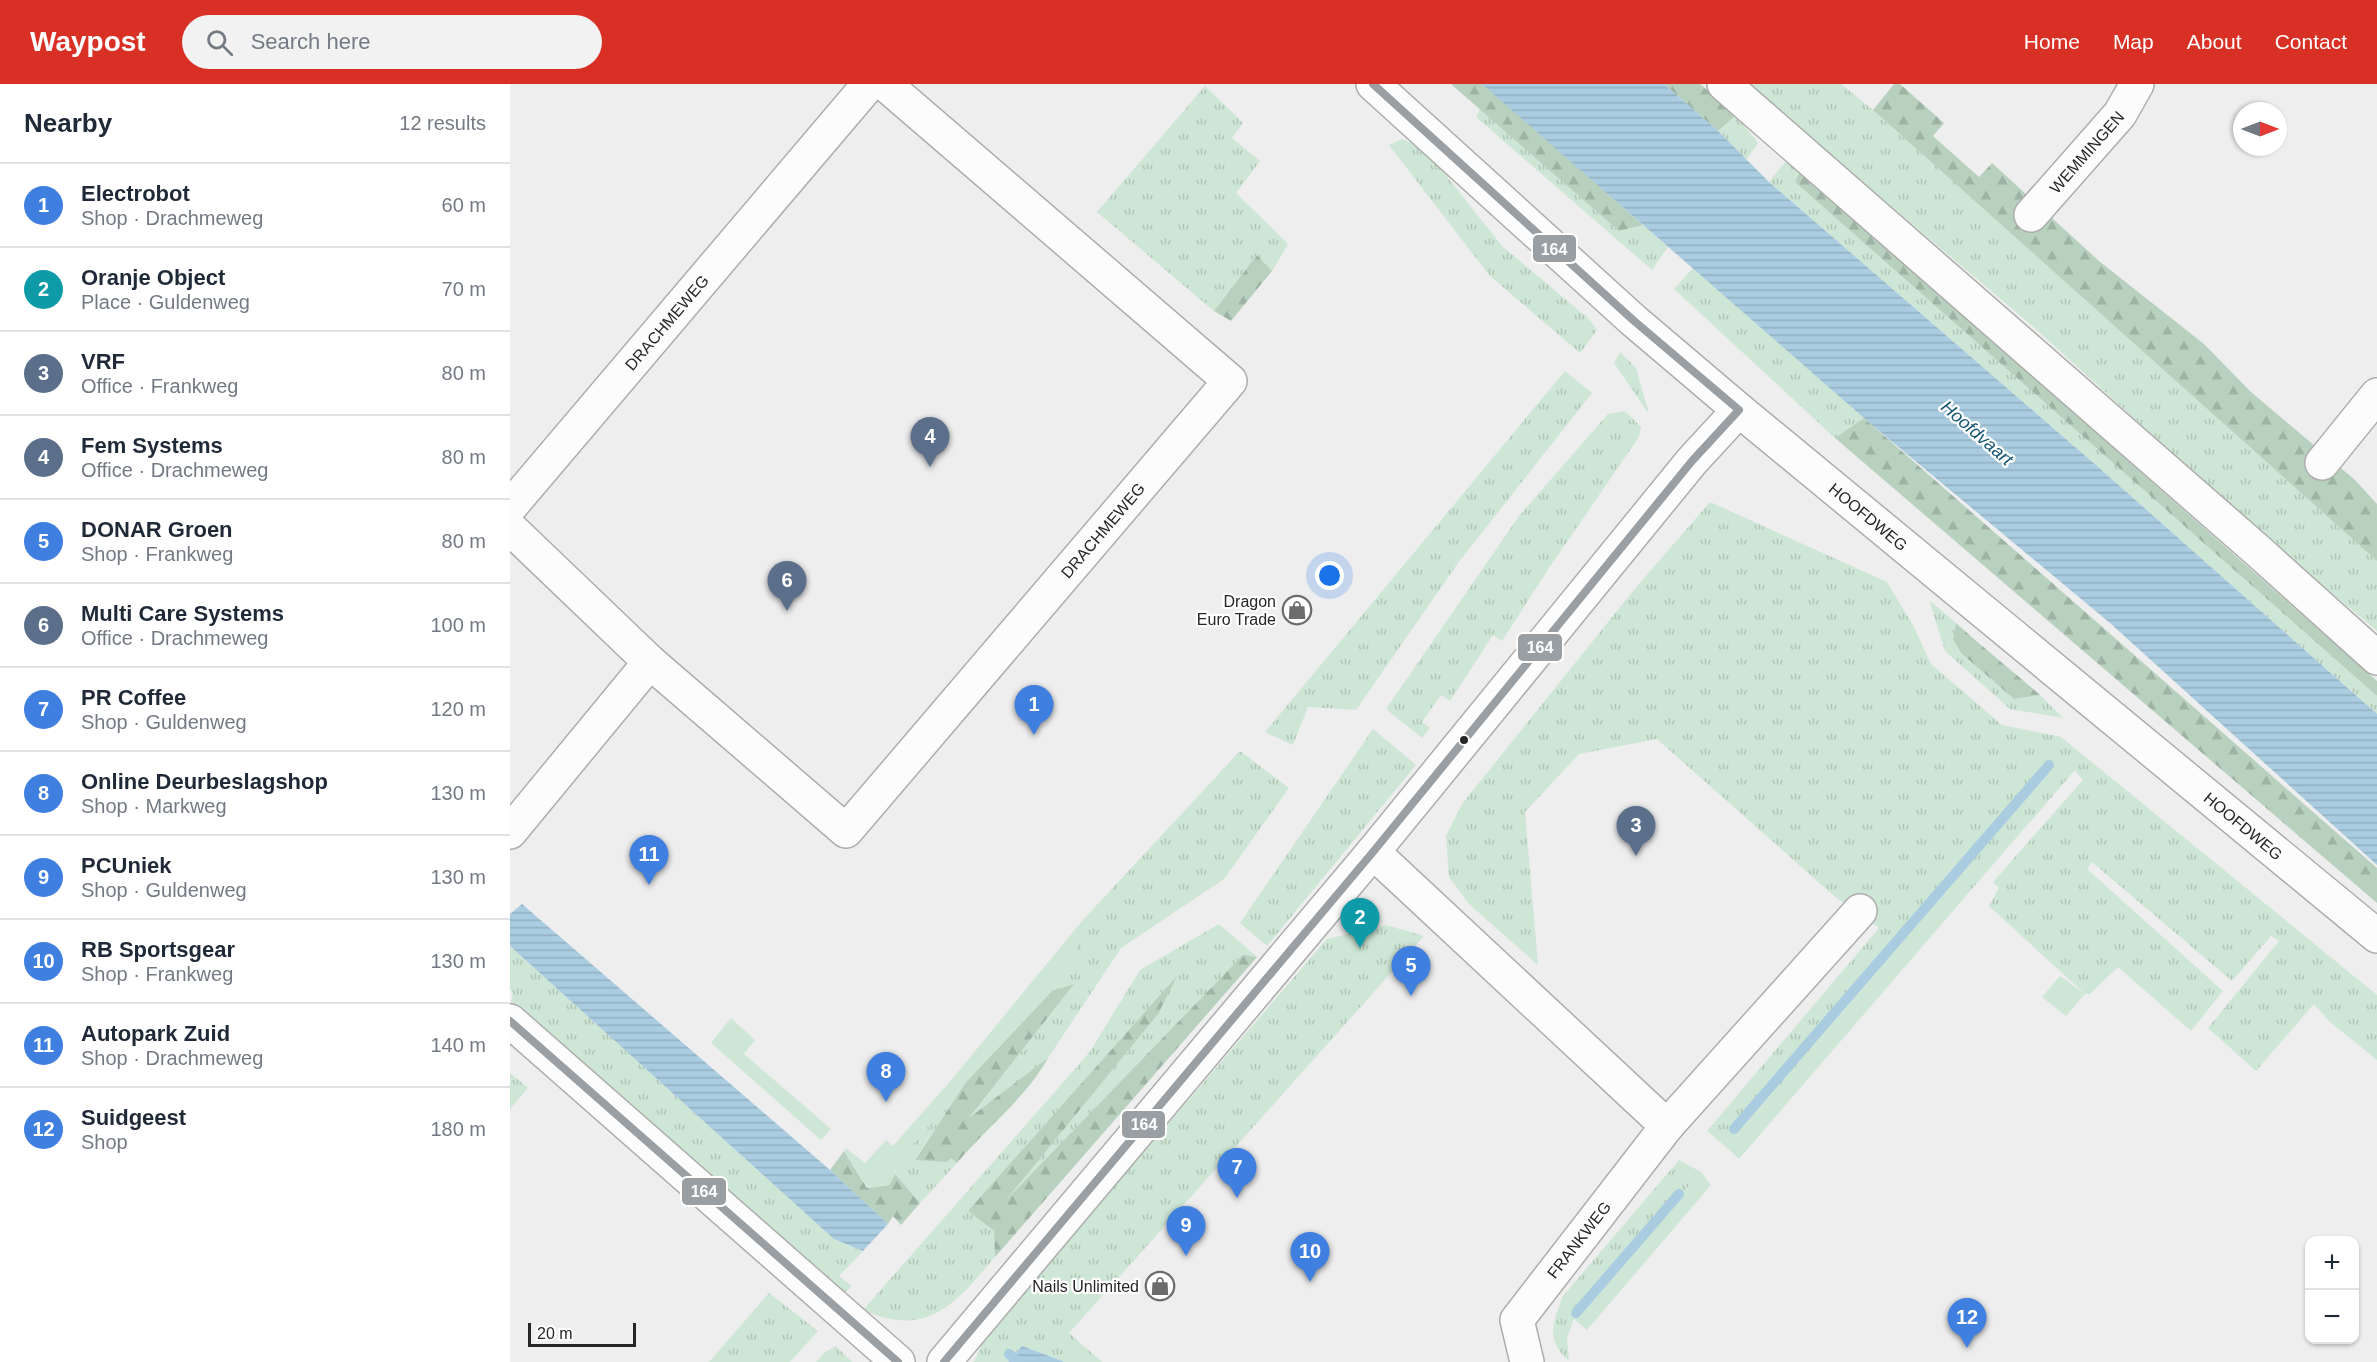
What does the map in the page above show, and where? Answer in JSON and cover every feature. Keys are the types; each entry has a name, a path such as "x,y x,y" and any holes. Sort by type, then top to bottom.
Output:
{"street":[{"name":"DRACHMEWEG","path":"510,507 870,84"},
{"name":"DRACHMEWEG","path":"510,528 650,662 846,831 1230,381 885,84"},
{"name":"HOOFDWEG","path":"1373,84 1633,320 1738,410 2377,936"},
{"path":"1724,84 2248,542 2377,658"},
{"name":"WEMMINGEN","path":"2031,215 2120,114 2137,84"},
{"path":"2322,463 2377,395"},
{"path":"944,1362 1373,852 1692,461 1738,410"},
{"path":"510,832 650,662"},
{"path":"1373,852 1667,1126"},
{"name":"FRANKWEG","path":"1527,1362 1517,1320 1667,1126 1860,911"},
{"path":"510,1021 898,1362"}],"green space":[{"path":"1451,84 1484,84 1643,225 1619,231"},
{"path":"1664,84 1700,84 1736,115 1718,131"},
{"path":"1747,84 1841,84 1873,110 2377,561 2377,631 2263,535 2030,324"},
{"path":"1894,84 1900,84 1944,123 1933,136 1979,177 1992,163 2099,261 2204,344 2251,392 2355,480 2377,504 2377,561 1873,110"},
{"path":"1205,86 1243,123 1232,138 1260,161 1236,193 1288,244 1272,271 1257,255 1214,311 1097,212"},
{"path":"1480,109 1619,230 1643,225 1668,247 1652,270 1476,117"},
{"path":"1736,115 1758,143 1746,160 1718,131"},
{"path":"1402,139 1425,149 1502,246 1589,319 1597,330 1580,353 1489,275 1389,145"},
{"path":"1786,161 1800,171 1795,182 2377,696 2377,714 2097,466 1769,182"},
{"path":"1800,171 2377,681 2377,696 1795,182"},
{"path":"1257,255 1272,271 1231,321 1214,311"},
{"path":"1693,268 1864,418 1835,438 1674,289"},
{"path":"1620,352 1636,368 1649,414 1614,363"},
{"path":"1565,371 1592,393 1458,563 1356,710 1308,707 1293,745 1265,732"},
{"path":"1625,411 1641,427 1639,437 1502,641 1493,635 1450,701 1441,695 1422,722 1430,728 1422,738 1386,709 1519,516 1608,414"},
{"path":"1864,418 2377,868 2377,903 1835,438"},
{"path":"1710,502 1887,582 1913,625 1931,664 2002,725 2061,737 2377,995 2377,1060 2330,1022 2314,1004 2256,1071 2208,1028 2279,941 2271,936 2232,981 2092,862 2087,869 2223,991 2191,1031 2118,967 2090,994 2085,994 1989,906 1999,888 1993,882 2083,780 2075,770 1965,897 1952,884 1727,1148 1707,1131 1879,928 1834,896 1657,739 1579,754 1525,812 1538,965 1469,904 1449,877 1446,836 1462,804 1633,591"},
{"path":"1929,600 1956,623 1953,639 1961,653 2014,699 2040,695 2063,718 2010,709 1945,651"},
{"path":"1956,623 2040,695 2014,699 1961,653 1953,639"},
{"path":"1373,729 1416,765 1267,946 1240,923"},
{"path":"1240,751 1289,788 1224,879 1121,948 1048,1058 967,1121 1073,985 1052,991 1089,927 1082,921"},
{"path":"1952,884 1965,897 1739,1159 1727,1148"},
{"path":"1082,921 1089,927 1052,991 966,1082 897,1162 895,1174 889,1185 868,1188 844,1151 846,1148 865,1163 886,1140 893,1146 953,1078"},
{"path":"1219,924 1257,957 1243,956 998,1208 1158,1014 968,1211 994,1231 995,1257 967,1289 939,1312 923,1318 906,1320 886,1318 863,1310 1089,1053 1140,970"},
{"path":"1386,925 1424,936 1069,1333 1102,1362 1065,1362 1022,1346 1008,1362 974,1362 984,1338 1327,939"},
{"path":"510,946 834,1239 863,1251 839,1276 852,1286 843,1294 510,1006 513,993 510,989"},
{"path":"1243,955 1257,957 995,1257 994,1231 968,1211 1177,976 1158,1014 1006,1200"},
{"path":"2060,976 2085,994 2066,1016 2042,997"},
{"path":"1074,984 969,1118 1048,1058 1017,1100 957,1163 951,1158 947,1162 915,1160 966,1082 1052,991"},
{"path":"731,1018 755,1040 744,1054 831,1129 821,1140 711,1043"},
{"path":"510,1073 528,1088 510,1109"},
{"path":"966,1082 915,1159 951,1157 957,1163 920,1203 895,1174 897,1162"},
{"path":"844,1151 867,1188 889,1185 895,1174 920,1203 901,1225 893,1216 888,1224 830,1170"},
{"path":"1679,1160 1701,1172 1574,1318 1567,1338 1569,1361 1557,1346 1553,1330 1563,1296"},
{"path":"1701,1172 1711,1185 1587,1330 1573,1318"},
{"path":"769,1293 818,1331 790,1362 709,1362"},
{"path":"836,1346 852,1362 816,1362 825,1352"}],"water":[{"name":"Hoofdvaart","path":"1482,84 1664,84 1718,131 1769,182 2097,466 2377,714 2377,865 2110,623 1872,425"},
{"path":"522,904 830,1170 888,1224 863,1251 834,1239 510,946 510,914"},
{"path":"1022,1346 1065,1362 1008,1362"}],"waterway":[{"path":"1734,1129 2049,765"},
{"path":"1576,1313 1679,1194"},
{"path":"1009,1354 1019,1362"}],"transit line":[{"name":"164","path":"1373,84 1633,320 1739,410"},
{"name":"164","path":"944,1362 1373,852 1692,461 1739,410"},
{"name":"164","path":"510,1021 898,1362"}],"place":[{"name":"Fem Systems","path":"930,467"},
{"name":"Dragon Euro Trade","path":"1297,610"},
{"name":"Multi Care Systems","path":"787,611"},
{"name":"Electrobot","path":"1034,735"},
{"name":"VRF","path":"1636,856"},
{"name":"Autopark Zuid","path":"649,885"},
{"name":"Oranje Object","path":"1360,948"},
{"name":"DONAR Groen","path":"1411,996"},
{"name":"Online Deurbeslagshop","path":"886,1102"},
{"name":"PR Coffee","path":"1237,1198"},
{"name":"PCUniek","path":"1186,1256"},
{"name":"RB Sportsgear","path":"1310,1282"},
{"name":"Nails Unlimited","path":"1160,1286"},
{"name":"Suidgeest","path":"1967,1348"}]}
